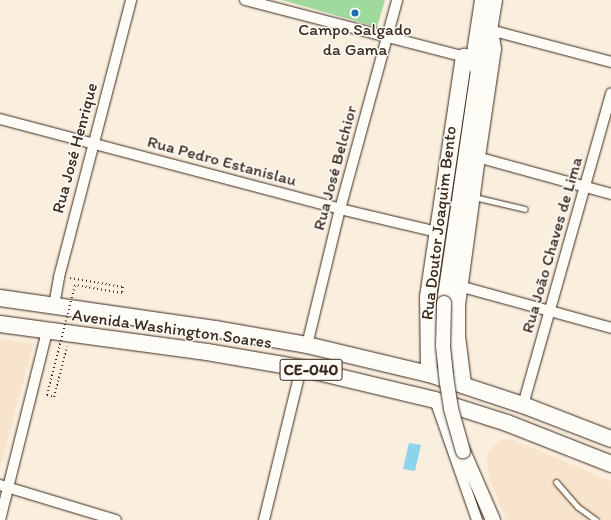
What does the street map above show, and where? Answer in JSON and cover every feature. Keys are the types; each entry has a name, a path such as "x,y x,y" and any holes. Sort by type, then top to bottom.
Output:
{"highway":[{"path":"463,384 457,336 459,286 476,157 493,49 490,30"},
{"path":"430,374 428,297 437,232 472,62"},
{"name":"Avenida Washington Soares","path":"0,298 215,329 307,344 430,374 463,384 523,405 611,439"},
{"name":"Avenida Washington Soares","path":"0,324 207,352 301,368 435,400 507,423 611,464"}],"main road":[{"name":"Rua Doutor Joaquim Bento","path":"482,0 472,62 444,303 443,346 451,409 463,451 493,520"},
{"name":"Rua Doutor Joaquim Bento","path":"472,62 486,56 495,0"}],"street":[{"name":"Rua José Henrique","path":"54,306 59,277 131,0"},
{"path":"245,0 472,62"},
{"name":"Rua José Belchior","path":"307,344 340,209 398,0"},
{"path":"490,30 611,62"},
{"name":"Rua João Chaves de Lima","path":"523,405 611,93"},
{"name":"Rua Pedro Estanislau","path":"0,119 340,209 437,232"},
{"path":"476,157 611,194"},
{"path":"459,286 551,310 611,328"},
{"path":"0,520 4,487 47,331"},
{"path":"264,520 301,368"},
{"path":"435,400 475,519"},
{"path":"4,487 116,520"}],"lane":[{"path":"471,196 525,209"},
{"path":"556,482 578,507 596,520"}],"path":[{"path":"59,277 123,287 122,293 75,285 47,395 54,397 70,334"}],"shaded area":[{"path":"0,339 31,343 33,346 0,468"},
{"path":"511,439 611,481 611,520 506,520 489,478 487,460 488,453 496,444 502,440"}],"green space":[{"name":"Campo Salgado da Gama","path":"282,0 385,0 377,27"}],"water":[{"path":"409,443 421,445 415,471 403,469"}],"place":[{"name":"Campo Salgado da Gama","path":"355,13"}]}
